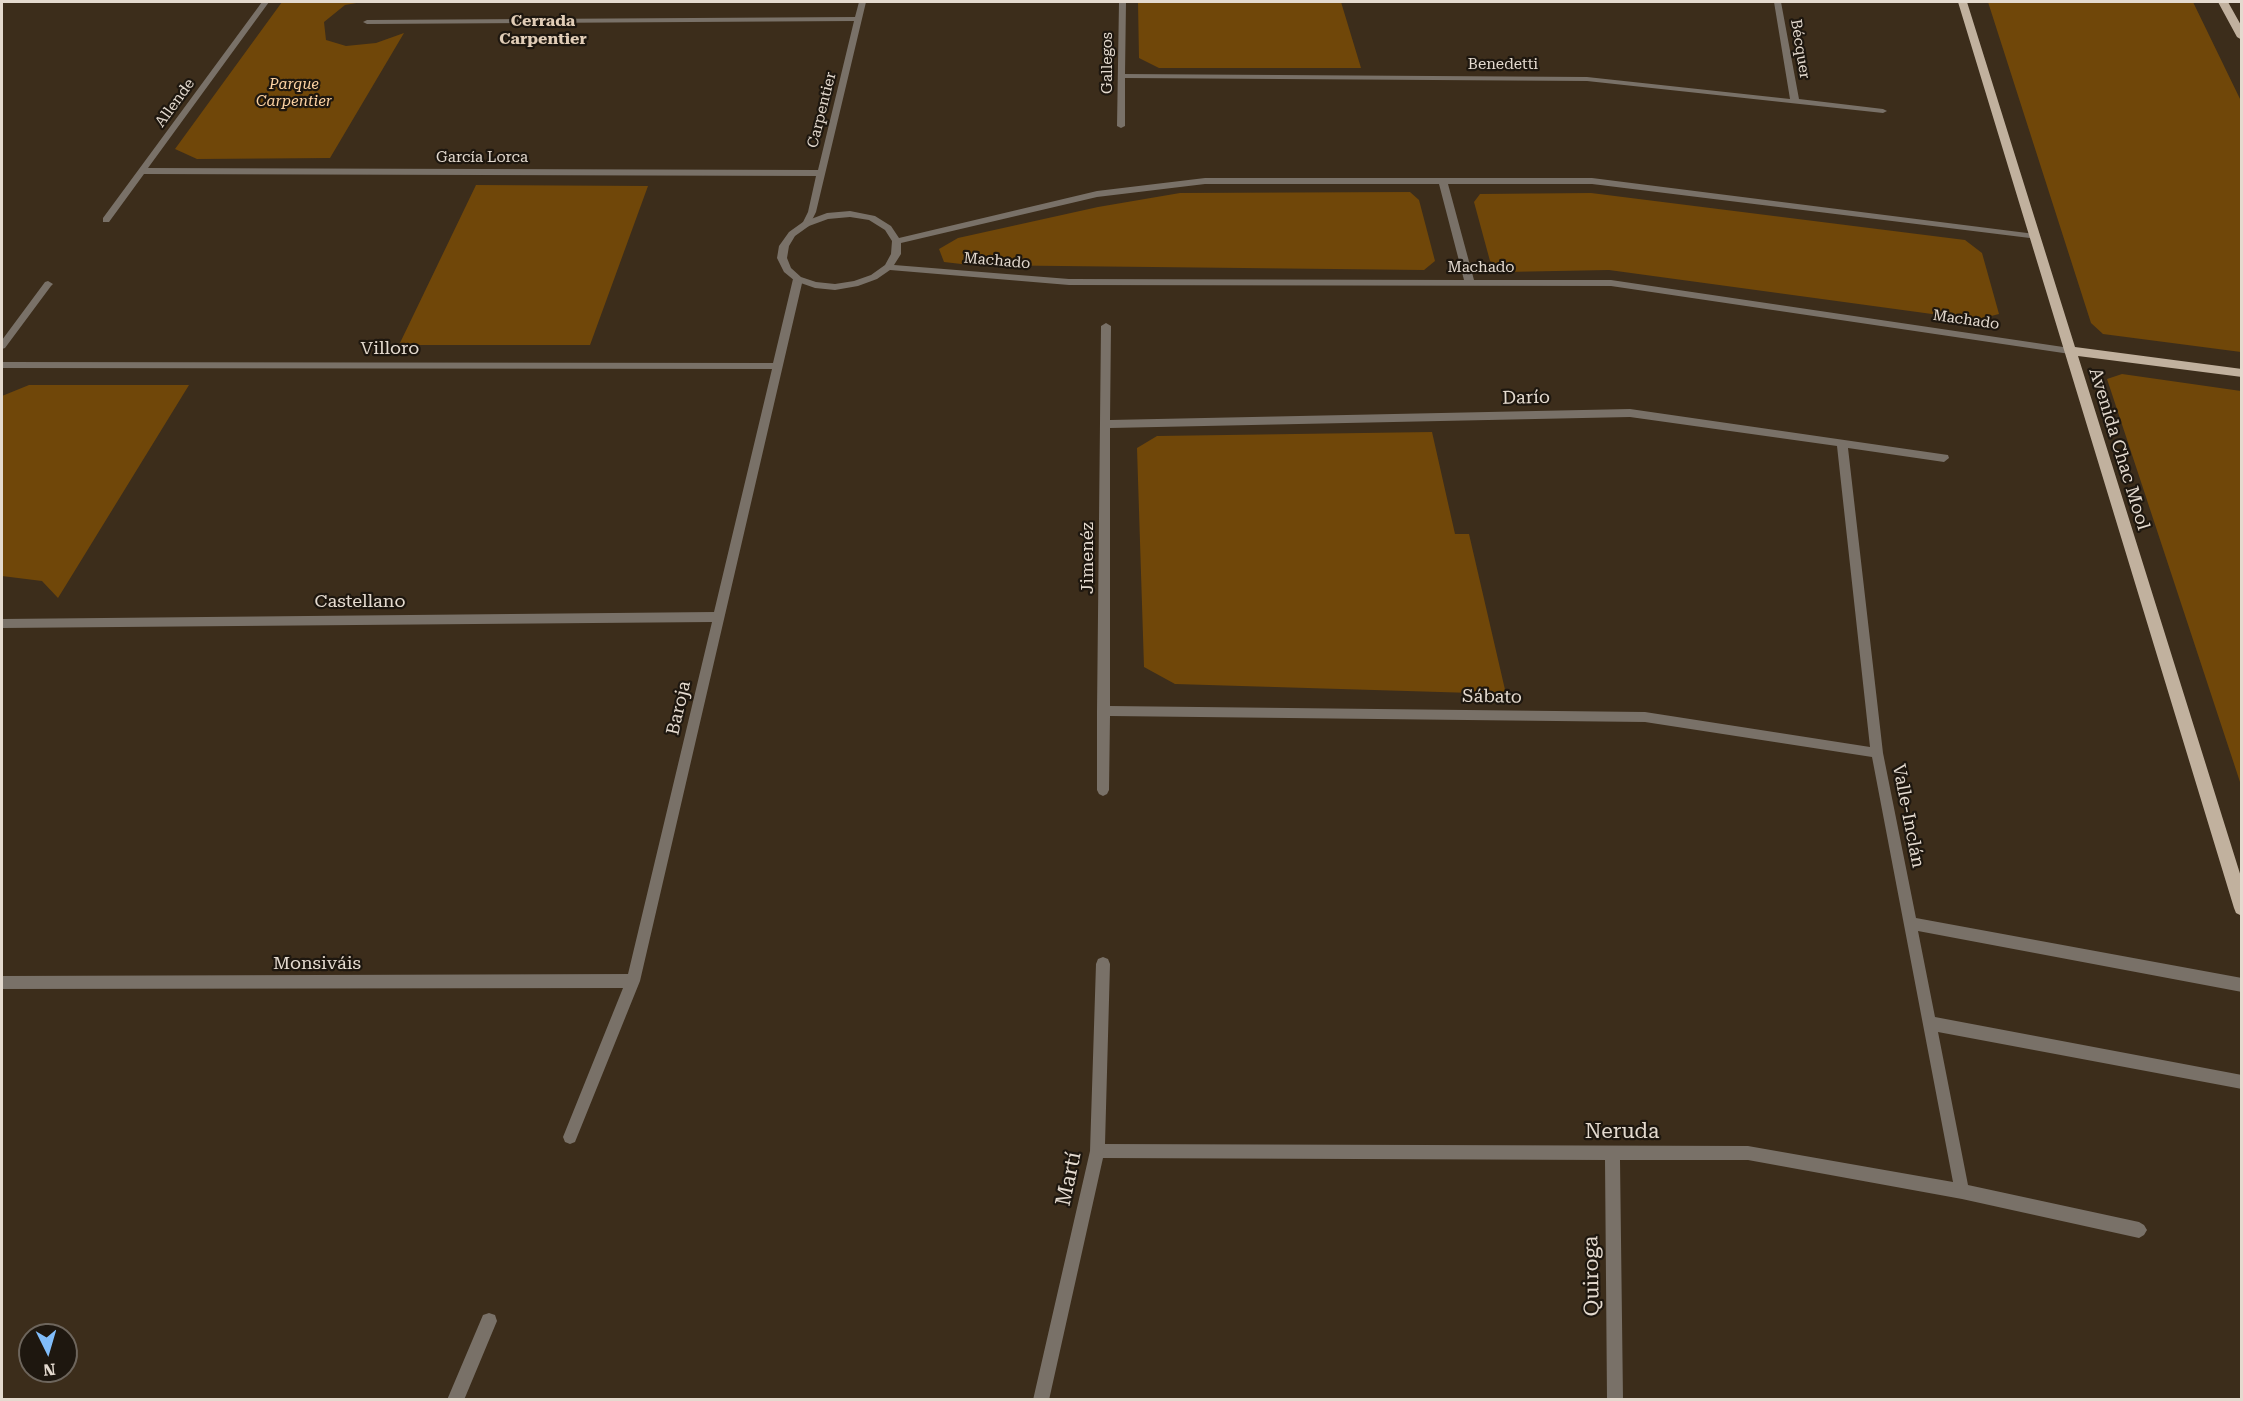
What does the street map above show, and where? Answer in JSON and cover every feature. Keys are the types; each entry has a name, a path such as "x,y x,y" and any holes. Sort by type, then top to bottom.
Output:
{"main road":[{"name":"Avenida Chac Mool","path":"1962,2 2241,908"},
{"path":"2223,2 2241,37"},
{"path":"2070,351 2241,373"}],"street":[{"name":"Allende","path":"106,220 265,2"},
{"name":"Carpentier","path":"806,224 812,212 862,2"},
{"name":"Gallegos","path":"1121,126 1122,2"},
{"name":"Bécquer","path":"1779,2 1794,101"},
{"path":"367,22 858,19"},
{"name":"Benedetti","path":"1122,76 1587,79 1883,111"},
{"name":"García Lorca","path":"142,171 821,172"},
{"name":"Machado","path":"897,241 1097,194 1205,181 1592,182 2035,237"},
{"path":"1443,182 1470,283"},
{"path":"850,214 872,218 888,228 897,241 896,254 888,267 874,277 855,284 835,287 815,285 798,279 787,270 782,258 784,246 792,234 806,224 827,216 850,214"},
{"name":"Machado","path":"888,267 1069,282 1611,283 2070,351"},
{"name":"Baroja","path":"570,1137 633,981 798,279"},
{"path":"2,345 48,284"},
{"name":"Jimenéz","path":"1103,790 1106,327"},
{"name":"Villoro","path":"2,365 778,366"},
{"name":"Darío","path":"1106,423 1630,413 1944,458"},
{"name":"Valle-Inclán","path":"1842,444 1876,753 1962,1191"},
{"name":"Castellano","path":"2,622 719,617"},
{"name":"Sábato","path":"1103,711 1645,717 1876,753"},
{"path":"1909,923 2241,985"},
{"name":"Martí","path":"1041,1400 1097,1151 1103,964"},
{"name":"Monsiváis","path":"2,982 633,981"},
{"path":"1928,1023 2241,1083"},
{"name":"Neruda","path":"1097,1151 1748,1153 1962,1191 2139,1230"},
{"name":"Quiroga","path":"1612,1153 1615,1400"},
{"path":"455,1400 489,1321"}],"green space":[{"name":"Parque Carpentier","path":"282,2 362,2 345,5 324,22 326,40 346,46 376,43 404,33 330,158 197,159 175,149"},
{"path":"1138,2 1341,2 1361,68 1159,68 1139,58"},
{"path":"1988,2 2193,2 2241,101 2241,352 2103,334 2091,323"},
{"path":"476,185 648,186 590,345 399,345"},
{"path":"1410,192 1419,200 1435,261 1424,270 970,265 944,262 939,249 958,238 1098,207 1180,193"},
{"path":"1591,193 1965,240 1982,253 1999,314 1976,320 1609,270 1504,272 1490,261 1474,202 1480,194"},
{"path":"2122,374 2241,391 2241,785 2107,379"},
{"path":"29,385 189,385 58,598 42,581 2,576 2,396"},
{"path":"1432,432 1455,534 1469,534 1506,694 1175,684 1144,667 1137,448 1157,436"}],"district":[{"name":"Cerrada Carpentier","path":"543,30"}]}
